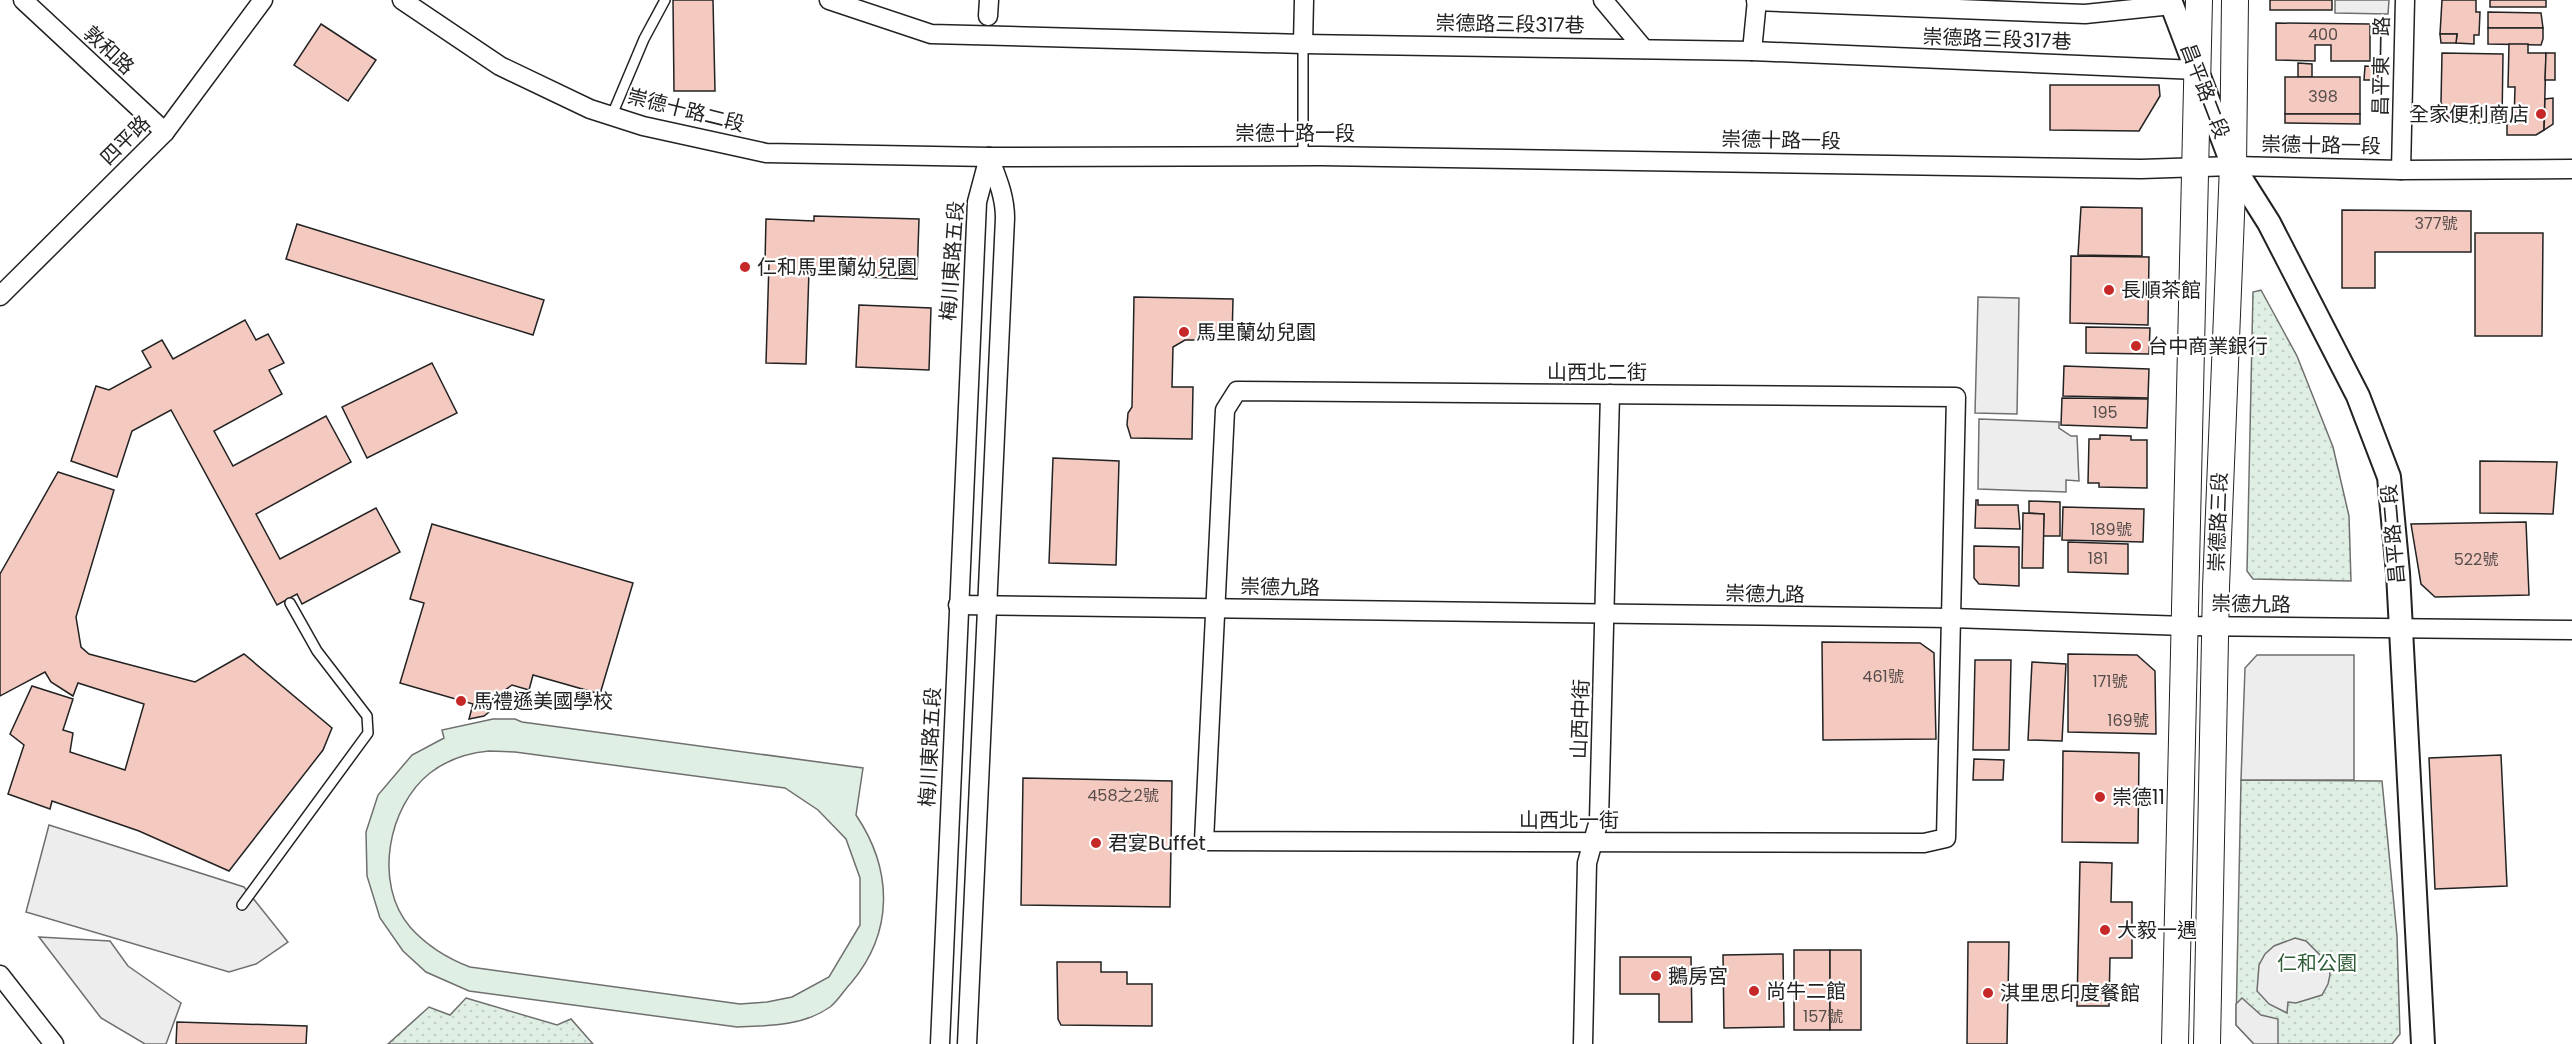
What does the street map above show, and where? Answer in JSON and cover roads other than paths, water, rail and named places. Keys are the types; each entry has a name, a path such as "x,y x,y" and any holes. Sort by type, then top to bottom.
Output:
{"main road":[{"name":"崇德路三段","path":"2175,1044 2199,0"},
{"name":"崇德路三段","path":"2207,1044 2216,626 2233,166 2235,0"}],"street":[{"name":"敦和路","path":"23,0 165,132"},
{"name":"四平路","path":"0,296 165,132 263,0"},
{"name":"崇德十路二段","path":"402,0 500,66 570,101 643,126 766,153 989,157"},
{"name":"崇德路三段317巷","path":"828,0 931,34 1303,44 1752,51 2197,70"},
{"path":"1303,44 1304,0"},
{"path":"1603,0 1644,49"},
{"path":"1752,51 1756,0 1985,6 2085,14 2171,2"},
{"name":"昌平東一路","path":"2401,170 2405,0"},
{"name":"昌平路二段","path":"2171,2 2233,166 2269,223 2358,396 2389,477 2398,573 2399,628 2423,1044"},
{"name":"崇德十路一段","path":"989,157 1303,156 2129,169 2233,166 2401,170 2572,169"},
{"path":"967,1044 1005,203 989,157"},
{"name":"梅川東路五段","path":"940,1044 976,202 989,157"},
{"name":"山西北二街","path":"1215,609 1225,410 1237,391 1956,397 1951,618"},
{"name":"山西中街","path":"1583,1044 1587,863 1599,820 1610,394"},
{"name":"崇德九路","path":"958,605 1951,618 2184,626 2572,630"},
{"name":"山西北一街","path":"1215,609 1204,841 1924,843 1947,838 1951,618"},
{"path":"0,975 54,1044"}],"lane":[{"path":"612,115 644,39 665,0"},
{"path":"1303,44 1303,156"},
{"path":"242,905 368,733 367,716 317,651 290,603"}],"place":[{"name":"全家便利商店","path":"2541,114"},
{"name":"仁和馬里蘭幼兒園","path":"745,267"},
{"name":"長順茶館","path":"2109,290"},
{"name":"馬里蘭幼兒園","path":"1184,332"},
{"name":"台中商業銀行","path":"2136,346"},
{"name":"馬禮遜美國學校","path":"461,701"},
{"name":"崇德11","path":"2100,797"},
{"name":"君宴Buffet","path":"1096,843"},
{"name":"大毅一遇","path":"2105,930"},
{"name":"鵝房宮","path":"1656,976"},
{"name":"尚牛二館","path":"1754,991"},
{"name":"淇里思印度餐館","path":"1988,993"}],"park label":[{"name":"仁和公園","path":"2317,963"}]}
